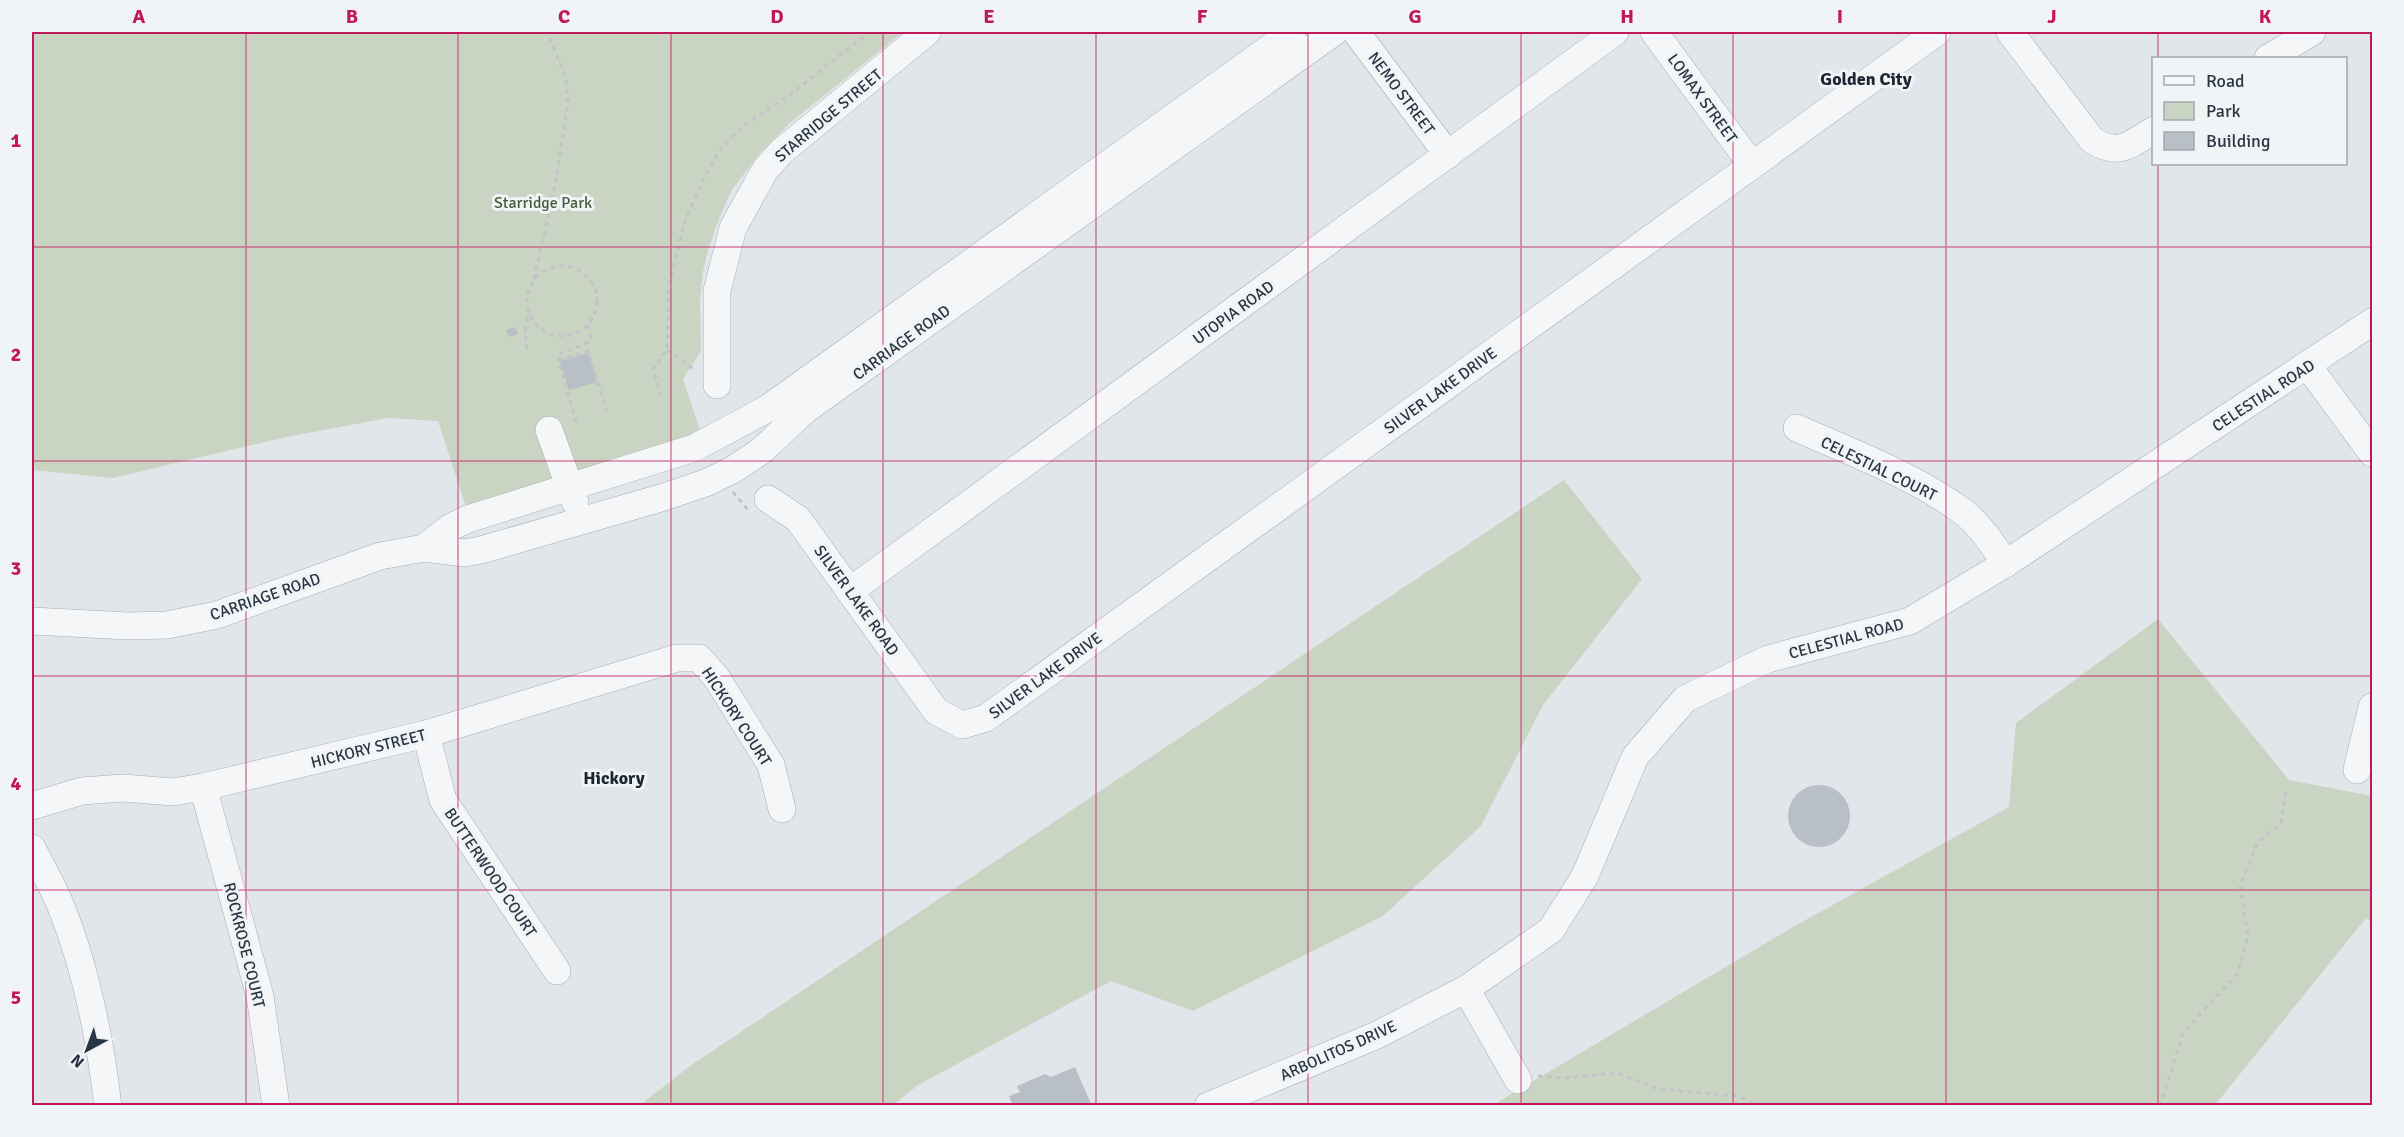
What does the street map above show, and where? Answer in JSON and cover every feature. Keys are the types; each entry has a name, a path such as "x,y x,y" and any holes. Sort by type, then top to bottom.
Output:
{"street":[{"name":"STARRIDGE STREET","path":"717,385 717,291 733,228 765,170 782,151 927,32"},
{"name":"CARRIAGE ROAD","path":"32,621 128,626 167,625 216,615 380,556 424,548 465,553 664,497 708,482 734,469 761,451 813,391 1292,32"},
{"name":"CARRIAGE ROAD","path":"424,548 451,527 468,519 694,448 767,409 813,391 1334,32"},
{"name":"NEMO STREET","path":"1356,32 1448,155"},
{"name":"UTOPIA ROAD","path":"850,591 1615,32"},
{"name":"LOMAX STREET","path":"1654,32 1752,165"},
{"name":"SILVER LAKE DRIVE","path":"936,711 962,725 986,718 1937,32"},
{"path":"2010,32 2092,140 2106,149 2126,147 2152,131"},
{"path":"2270,57 2312,32"},
{"name":"CELESTIAL ROAD","path":"1466,989 1551,930 1585,876 1635,757 1685,699 1768,659 1910,621 2005,564 2373,322"},
{"path":"2308,366 2373,453"},
{"name":"CELESTIAL COURT","path":"1797,428 1922,485 1963,512 1994,544 2005,564"},
{"path":"549,430 582,520"},
{"name":"SILVER LAKE ROAD","path":"768,499 798,519 936,711"},
{"name":"HICKORY STREET","path":"32,806 82,791 123,788 173,792 203,787 426,734 677,658 699,658"},
{"name":"HICKORY COURT","path":"699,658 716,676 771,765 782,809"},
{"path":"2357,770 2373,707"},
{"name":"BUTTERWOOD COURT","path":"426,734 443,800 557,971"},
{"name":"ROCKROSE COURT","path":"203,787 260,996 276,1106"},
{"path":"32,848 62,908 91,999 103,1059 108,1106"},
{"path":"1466,989 1516,1076"},
{"name":"ARBOLITOS DRIVE","path":"1208,1106 1377,1035 1466,989"}],"path":[{"path":"534,279 542,271 553,266 565,265 586,274 597,295 594,318 577,333 566,336 554,335 543,331 534,323 526,301 528,290 534,279 555,185 568,103 567,78 547,32"},
{"path":"527,349 525,330 529,313"},
{"path":"576,422 557,355 584,345 590,339 588,325"},
{"path":"667,350 693,368"},
{"path":"559,360 588,351 607,412"},
{"path":"2160,1106 2184,1033 2238,973 2248,936 2240,885 2258,842 2281,823 2286,789"},
{"path":"1516,1076 1527,1064 1534,1076 1563,1078 1617,1073 1658,1089 1738,1096 1758,1106"}],"green space":[{"name":"Starridge Park","path":"32,32 903,32 790,123 760,153 731,191 708,250 703,272 700,302 701,351 683,379 701,433 466,507 438,421 388,418 286,437 113,478 32,470"},
{"path":"1564,480 1642,579 1543,705 1481,826 1383,916 1193,1011 1111,981 918,1085 893,1105 640,1105 690,1066"},
{"path":"2158,619 2289,780 2372,796 2372,923 2366,918 2215,1105 1491,1106 1793,927 2009,807 2016,723"}],"building":[{"path":"515,327 518,334 509,337 506,330"},
{"path":"588,353 597,382 569,390 560,361"},
{"path":"1813,785 1825,785 1841,794 1848,804 1850,816 1848,828 1841,838 1825,847 1813,847 1802,842 1793,833 1788,822 1788,810 1793,799 1802,790"},
{"path":"1075,1067 1092,1106 1013,1106 1009,1096 1020,1092 1017,1086 1045,1074 1051,1077"}],"district":[{"name":"Golden City","path":"1866,79"},
{"name":"Hickory","path":"614,778"}]}
